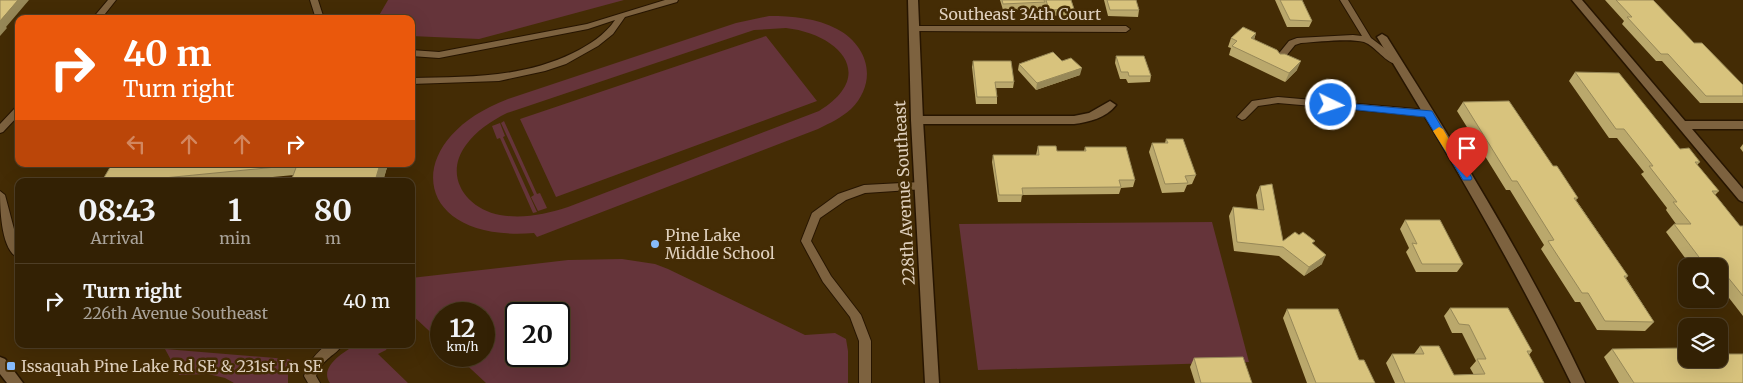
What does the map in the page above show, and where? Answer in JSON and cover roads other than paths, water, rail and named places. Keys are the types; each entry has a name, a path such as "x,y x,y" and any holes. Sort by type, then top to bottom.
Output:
{"street":[{"name":"228th Avenue Southeast","path":"914,0 917,120 932,383"},
{"path":"1577,0 1743,198"},
{"path":"1382,37 1544,313 1578,383"},
{"path":"917,120 1074,120 1090,118 1102,112 1110,105"},
{"path":"1681,125 1743,125"},
{"path":"0,363 16,383"}],"lane":[{"path":"99,15 112,0"},
{"path":"314,0 319,15"},
{"path":"415,53 439,55 588,26 674,0"},
{"path":"1344,0 1368,40 1398,62"},
{"path":"415,81 492,80 535,73 571,59 595,45 614,30 622,16"},
{"name":"Southeast 34th Court","path":"914,29 1126,30"},
{"path":"1279,59 1292,43 1300,40 1353,38 1368,40"},
{"path":"1242,117 1255,103 1285,100 1428,114"},
{"path":"0,130 15,113"},
{"path":"865,383 865,341 855,315 827,279 806,241 816,216 842,197 864,189 921,186"},
{"path":"0,195 15,251"},
{"path":"314,383 310,376 314,364 323,352 330,348"}],"place":[{"name":"Pine Lake Middle School","path":"655,244"},
{"name":"Issaquah Pine Lake Rd SE & 231st Ln SE","path":"11,366"}]}
